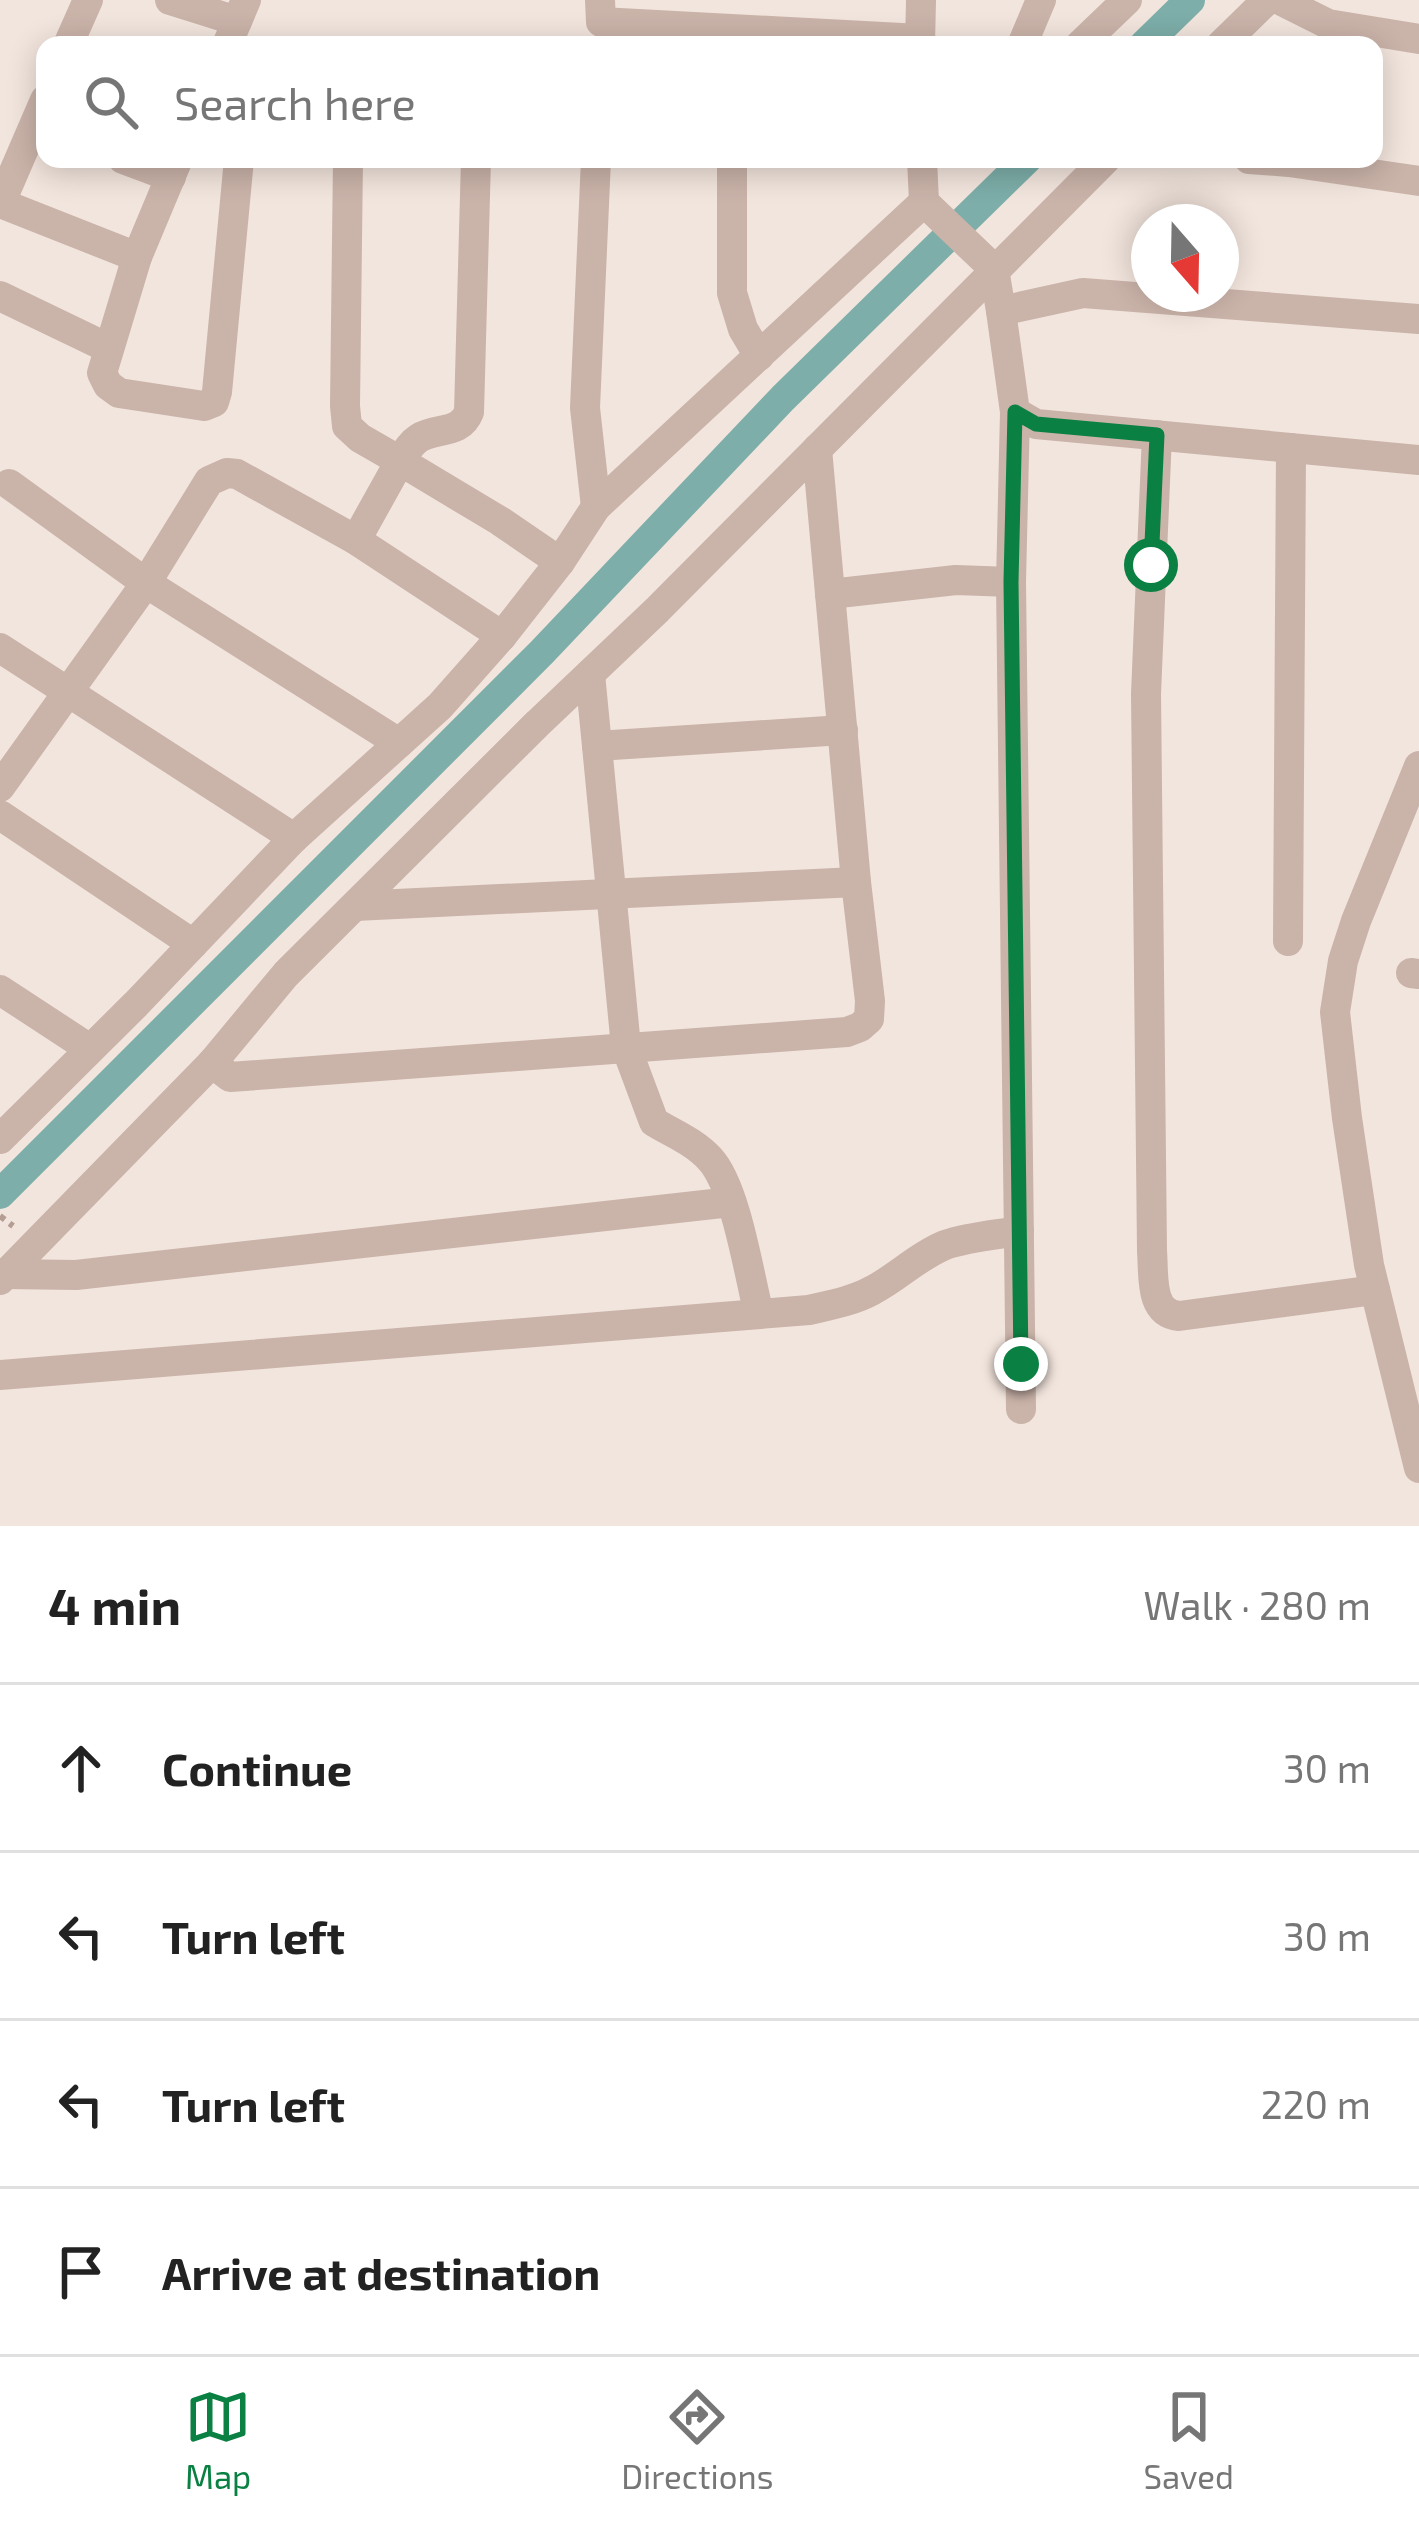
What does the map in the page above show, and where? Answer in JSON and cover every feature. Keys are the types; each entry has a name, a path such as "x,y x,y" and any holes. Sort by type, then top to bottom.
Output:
{"street":[{"path":"72,36 88,0"},
{"path":"170,0 237,22"},
{"path":"920,36 921,0"},
{"path":"1026,36 1041,0"},
{"path":"1089,36 1127,0"},
{"path":"1230,36 1267,0"},
{"path":"1280,0 1328,24 1419,39"},
{"path":"600,22 824,36"},
{"path":"36,128 0,203 137,257"},
{"path":"174,168 137,257 102,373 119,393 204,406 214,402 238,168"},
{"path":"349,168 347,426 560,562"},
{"path":"356,540 410,446 418,439 459,427 469,412 476,168"},
{"path":"596,168 585,408 596,508"},
{"path":"732,168 732,293 743,328 759,356"},
{"path":"922,168 924,202 994,269 1015,412 1011,582 1021,1408"},
{"path":"3,1277 212,1064 286,974 1097,168"},
{"path":"1330,168 1419,181"},
{"path":"0,1139 294,838 440,706 502,636 596,508 924,202"},
{"path":"1001,311 1083,293 1419,319"},
{"path":"0,296 108,348"},
{"path":"1015,412 1036,424 1419,460"},
{"path":"1157,435 1146,694 1152,1251 1157,1300 1160,1310 1179,1316 1375,1290"},
{"path":"212,1064 230,1077 847,1032 869,1019 817,448"},
{"path":"1288,941 1291,448"},
{"path":"0,787 146,583 209,481 227,472 356,540 502,636"},
{"path":"9,484 146,583 399,743"},
{"path":"830,594 956,580 1011,582"},
{"path":"0,648 294,838"},
{"path":"590,674 626,1047 654,1122 694,1144 711,1160 731,1202 759,1314"},
{"path":"597,746 842,730"},
{"path":"1418,1460 1360,1217 1335,1012 1343,961 1356,921 1419,766"},
{"path":"0,815 193,944"},
{"path":"355,906 856,883"},
{"path":"0,990 90,1049"},
{"path":"3,1277 76,1275 731,1202"},
{"path":"0,1376 809,1310 875,1289 943,1246 1019,1232"}],"waterway":[{"path":"1153,36 1190,0"},
{"path":"0,1194 542,652 783,398 1018,168"}],"route":[{"path":"1021,1364 1011,582 1015,412 1036,424 1157,435 1151,565"}]}
